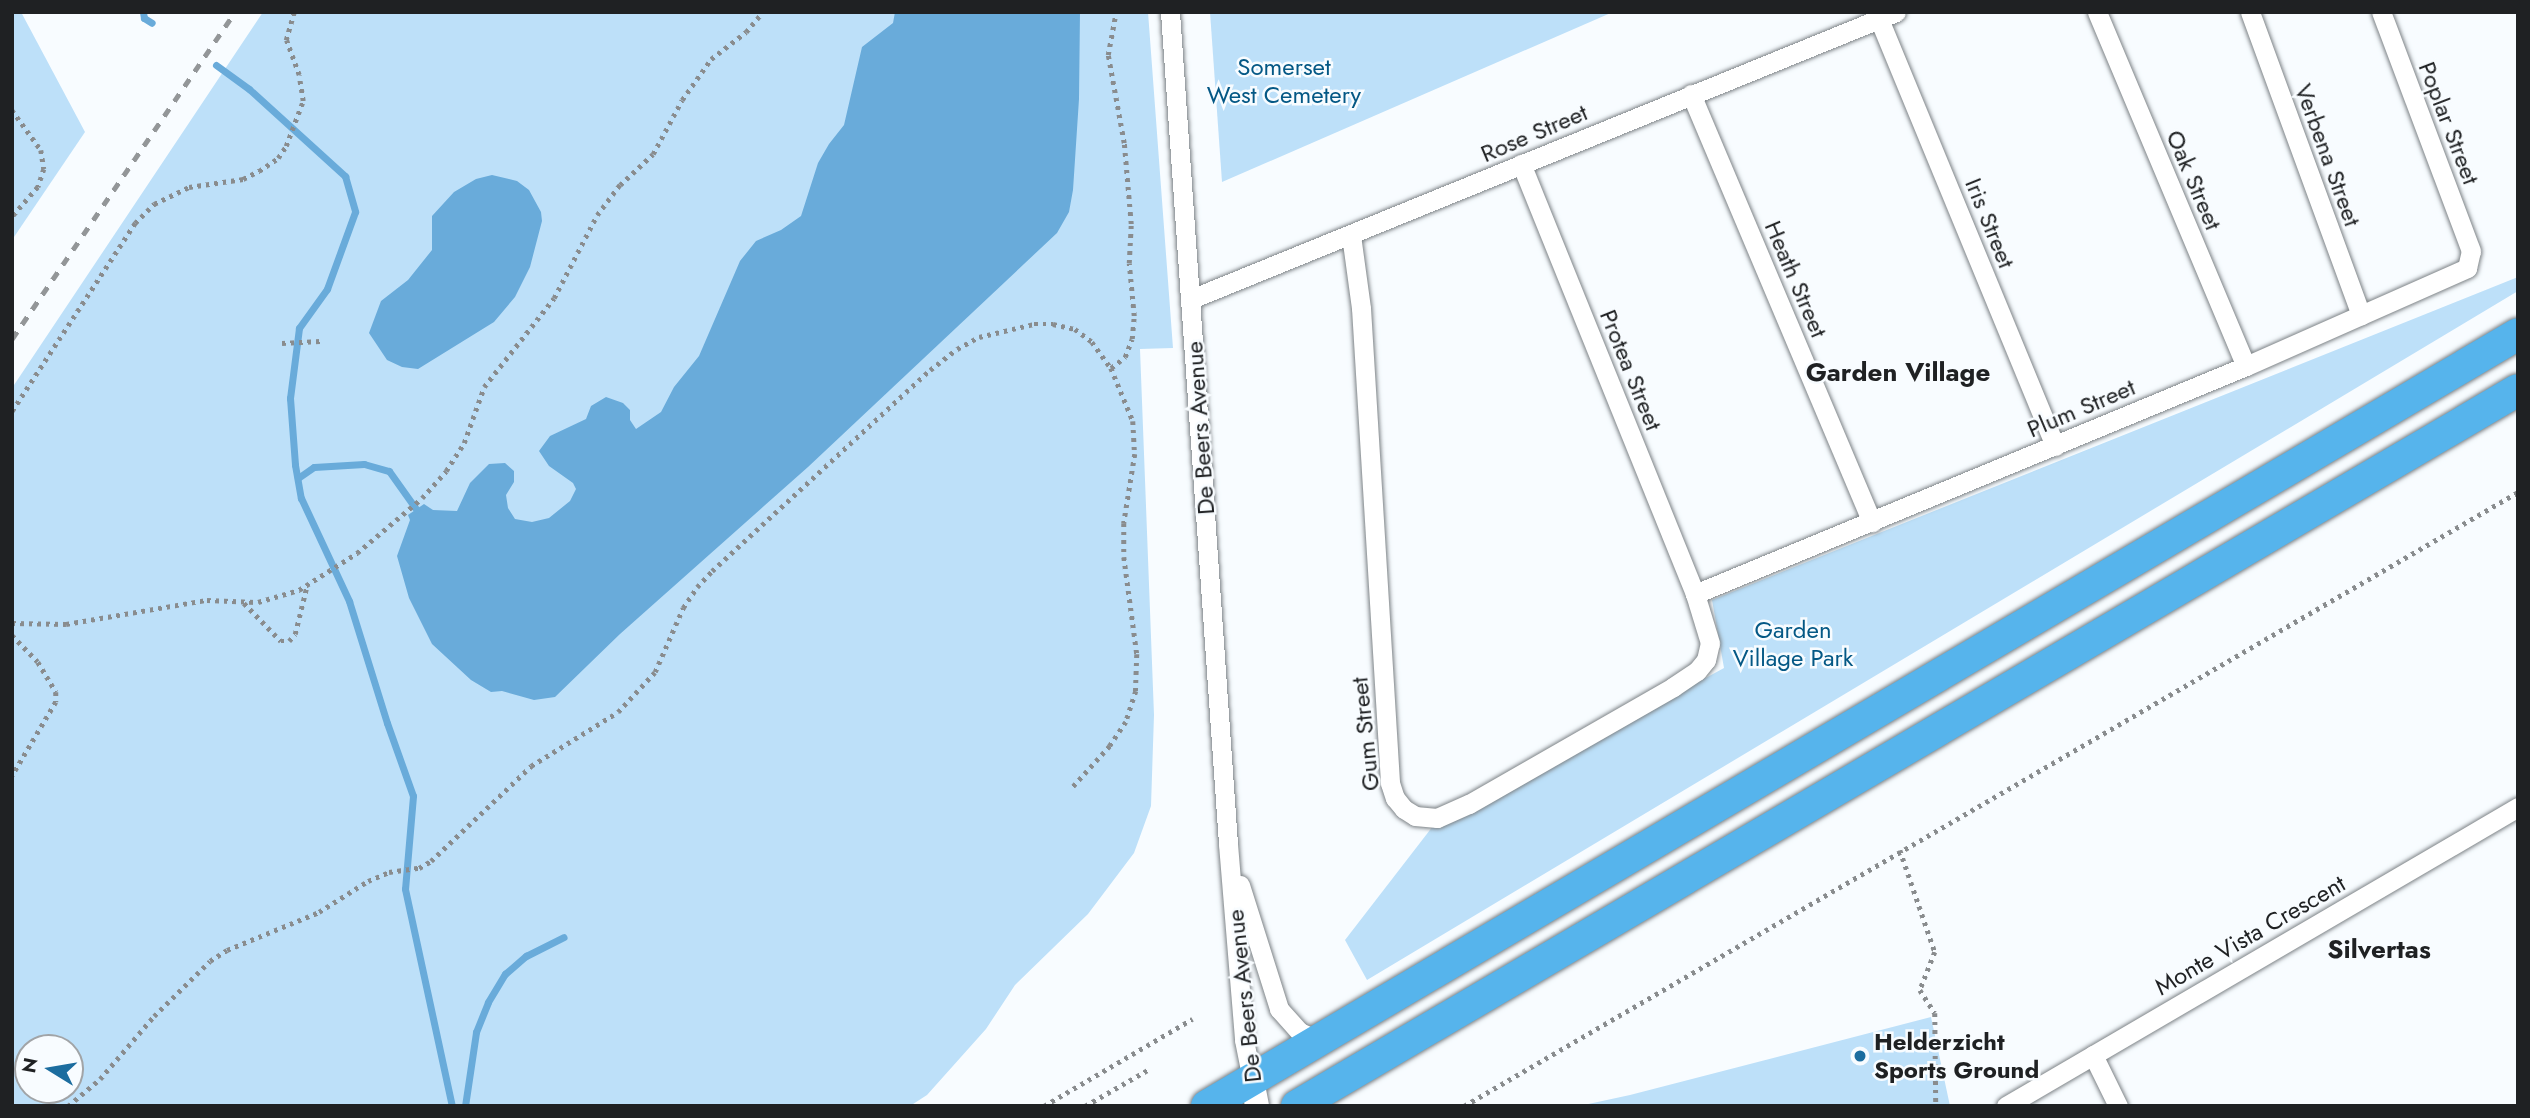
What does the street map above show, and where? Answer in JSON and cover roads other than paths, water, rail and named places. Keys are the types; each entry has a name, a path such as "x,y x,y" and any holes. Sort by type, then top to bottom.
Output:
{"highway":[{"path":"1207,1106 1254,1093 1319,1041 2518,334"},
{"path":"1297,1106 2518,390"}],"street":[{"name":"De Beers Avenue","path":"1170,12 1228,844 1244,1040 1254,1093"},
{"name":"Oak Street","path":"2097,12 2246,366"},
{"name":"Verbena Street","path":"2250,12 2361,315"},
{"name":"Poplar Street","path":"2381,12 2471,251"},
{"name":"Rose Street","path":"1191,299 1887,15"},
{"name":"Iris Street","path":"1887,15 2055,446"},
{"name":"Heath Street","path":"1692,94 1872,522"},
{"name":"Protea Street","path":"1521,164 1695,594"},
{"name":"Gum Street","path":"1351,235 1361,308 1390,783 1395,798 1404,809 1415,816 1437,818 1469,804 1697,671 1706,660 1710,643 1695,594"},
{"name":"Plum Street","path":"1695,594 2246,366 2454,276 2467,268 2471,251"},
{"name":"Monte Vista Crescent","path":"2006,1106 2518,807"},
{"name":"De Beers Avenue","path":"1228,844 1279,1009 1300,1032 1319,1041"},
{"path":"2093,1055 2118,1106"}],"water":[{"path":"895,12 1080,12 1079,99 1073,190 1069,212 1057,233 808,467 620,634 555,697 534,700 502,691 491,692 471,680 432,644 409,598 397,556 410,520 408,515 424,504 433,510 457,511 470,483 489,464 505,463 514,471 514,482 506,495 508,508 515,519 532,522 549,518 570,501 576,489 573,483 549,466 539,451 550,436 586,419 591,406 606,397 623,403 630,410 630,420 636,429 661,412 674,387 699,356 740,261 756,241 781,230 801,216 818,163 844,125 862,47 893,23"},
{"path":"492,175 517,181 529,190 541,212 542,221 530,267 515,297 494,322 418,369 402,367 387,360 369,333 381,301 408,280 432,250 432,216 454,192 476,179"}],"waterway":[{"path":"143,12 144,18 152,23"},
{"path":"216,65 249,89 345,176 355,212 327,289 299,328 290,398 295,465 301,498 349,601 413,796 405,889 452,1106"},
{"path":"298,478 314,467 364,464 389,471 416,509"},
{"path":"465,1106 476,1032 488,1002 505,974 526,956 564,937"}],"railway":[{"path":"12,339 235,12"}],"place":[{"name":"Helderzicht Sports Ground","path":"1860,1056"}],"district":[{"name":"Garden Village","path":"1898,373"},
{"name":"Silvertas","path":"2379,950"}],"park label":[{"name":"Somerset West Cemetery","path":"1284,81"},
{"name":"Garden Village Park","path":"1793,644"}]}
